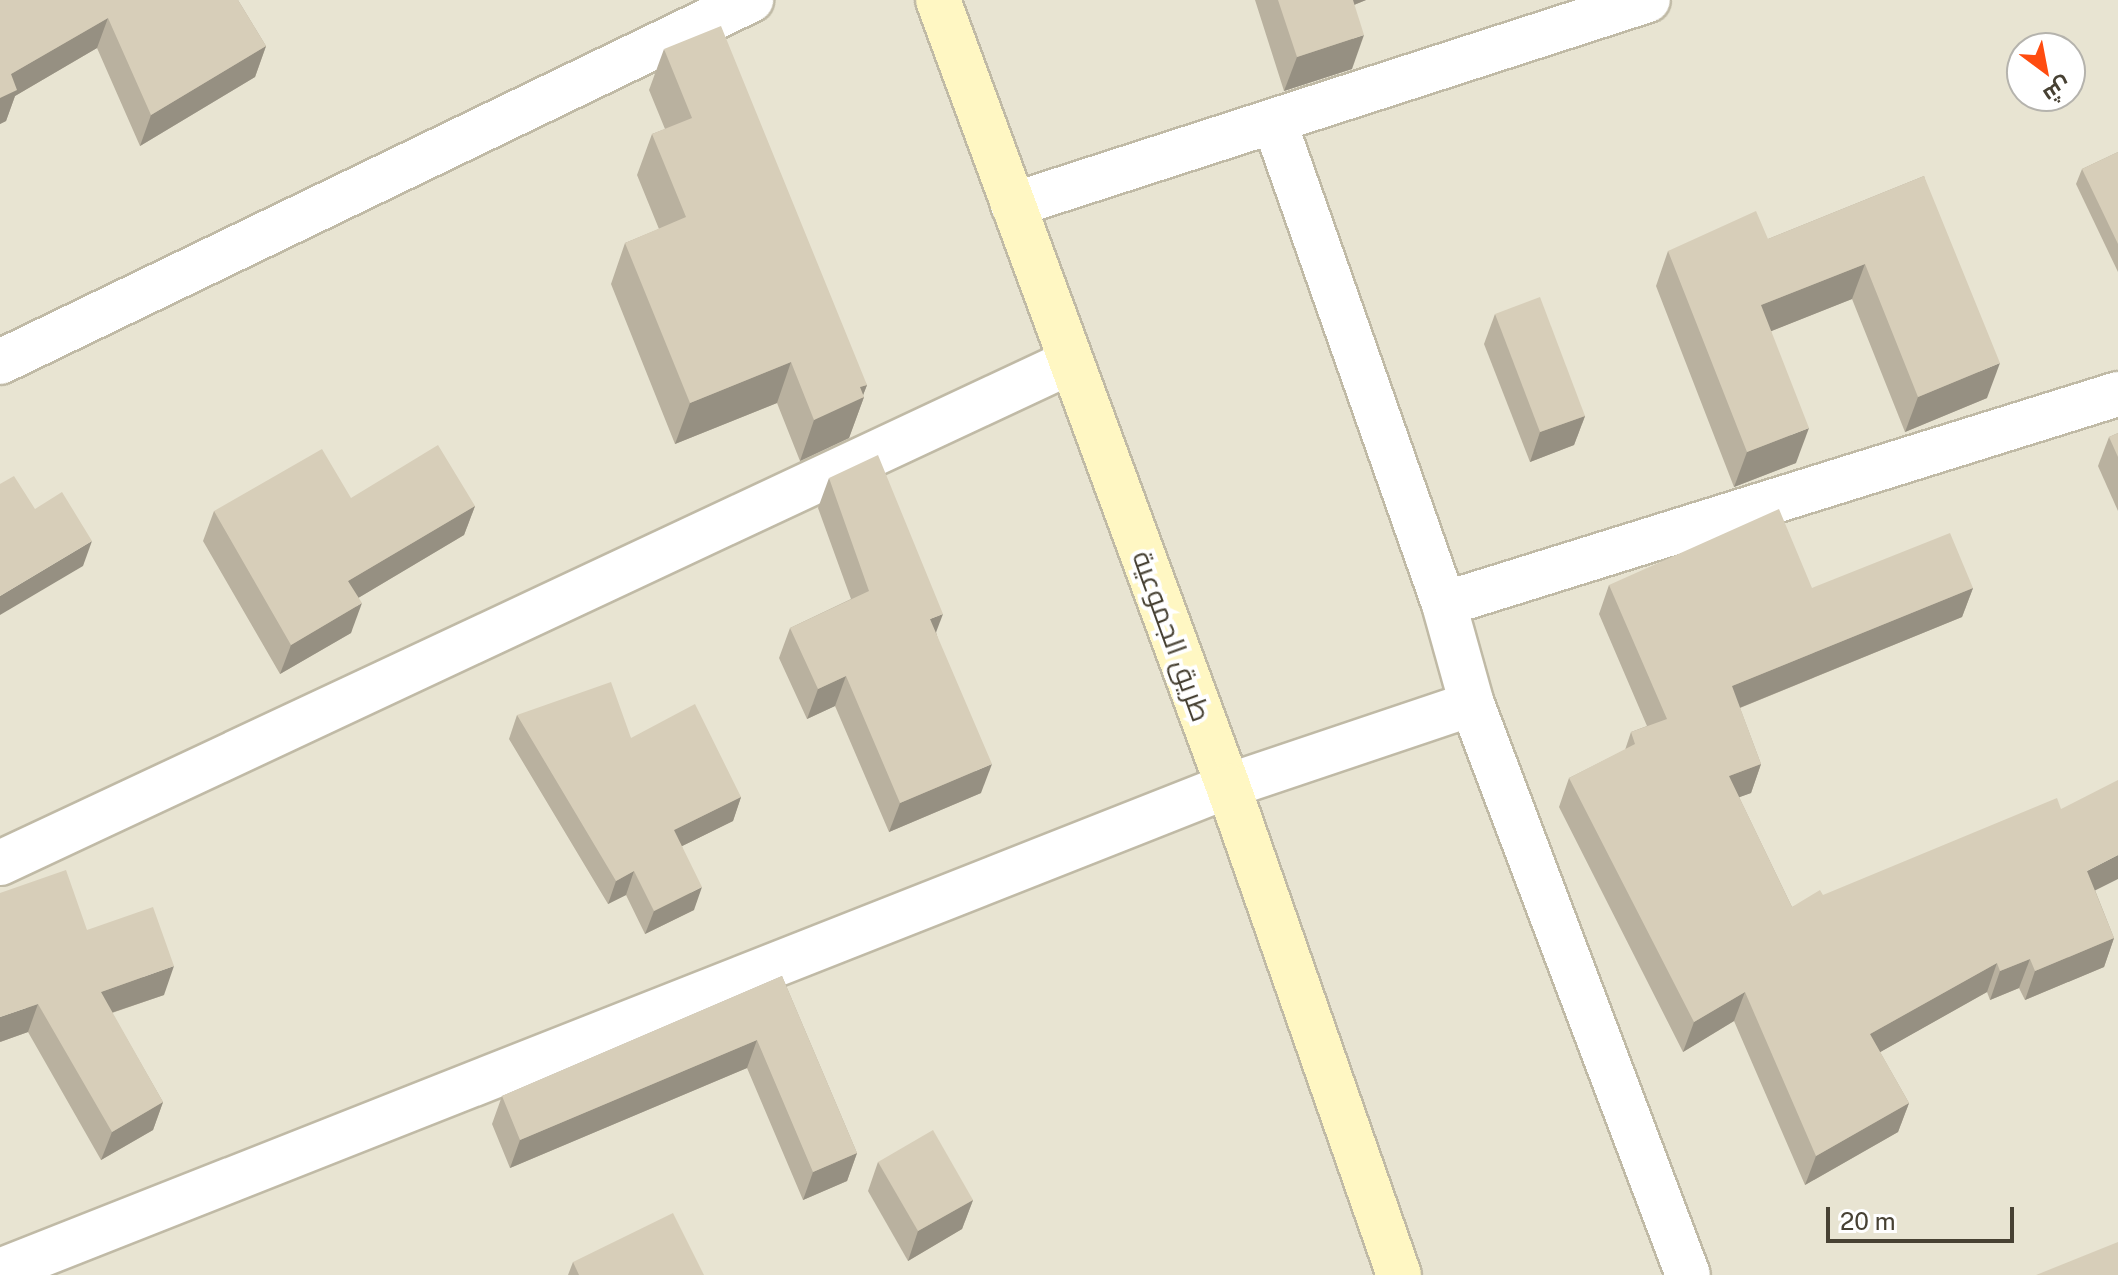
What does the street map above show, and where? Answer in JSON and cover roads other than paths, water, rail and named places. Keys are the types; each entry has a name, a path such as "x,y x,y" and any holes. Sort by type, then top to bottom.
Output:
{"main road":[{"name":"طريق الجموعية","path":"938,0 1228,786 1398,1275"}],"street":[{"path":"0,362 751,0"},
{"path":"1013,205 1648,0"},
{"path":"1274,121 1444,604 1472,704 1688,1275"},
{"path":"0,863 1070,362"},
{"path":"1444,604 2118,394"},
{"path":"0,1271 1228,786 1472,704"}]}
